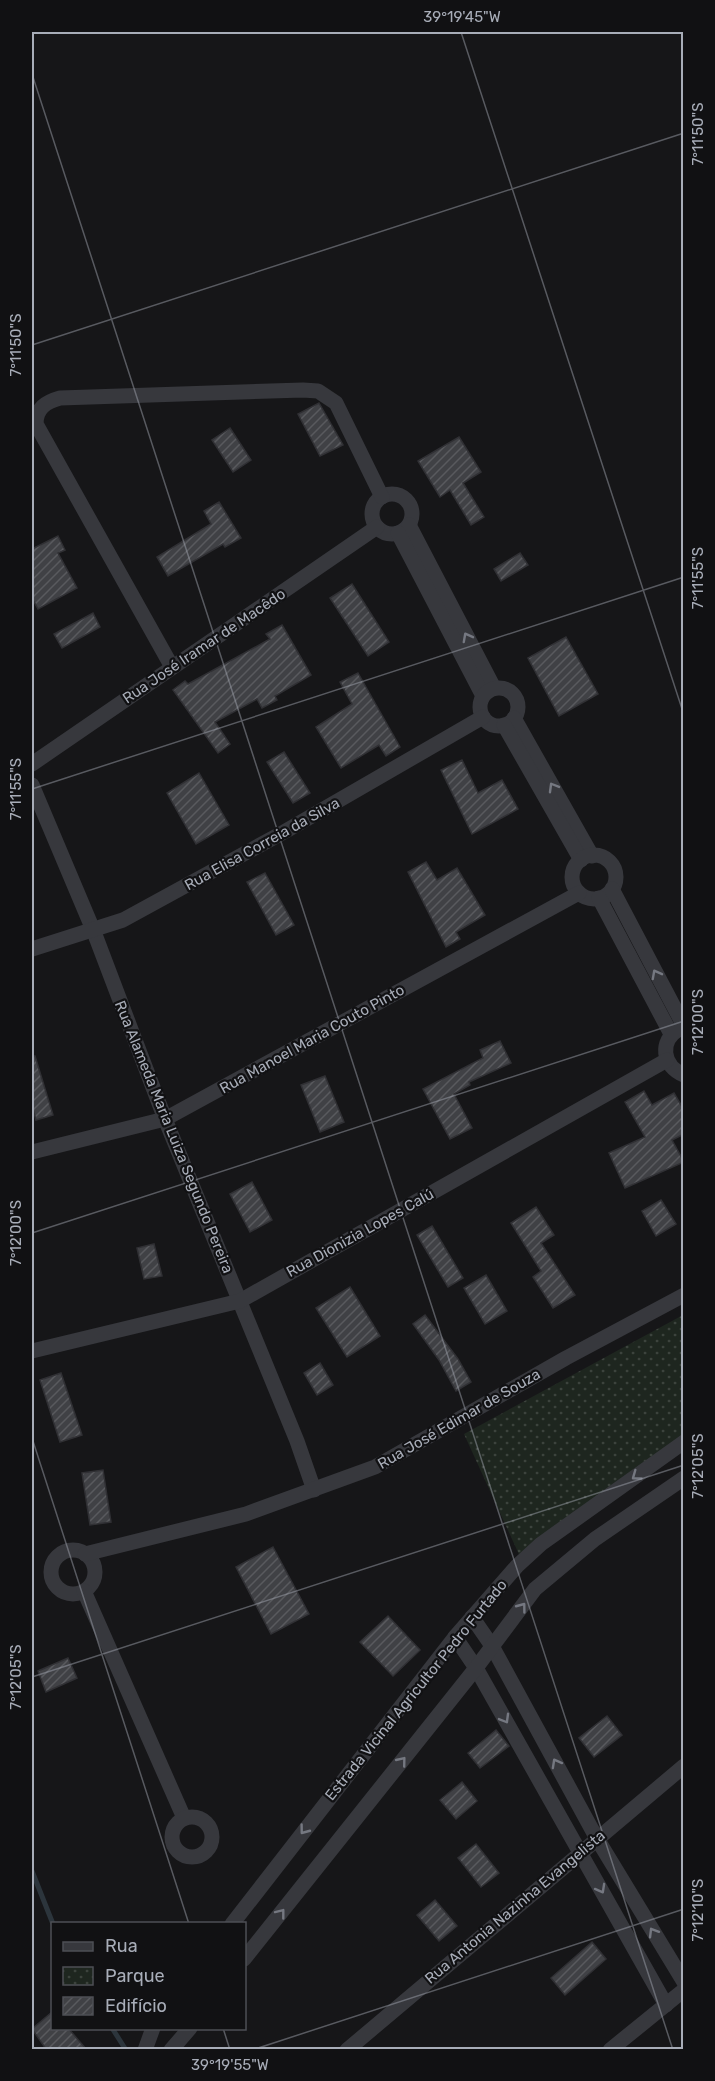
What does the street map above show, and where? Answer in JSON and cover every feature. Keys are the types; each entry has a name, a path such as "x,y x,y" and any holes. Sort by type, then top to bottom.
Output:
{"street":[{"path":"172,667 36,424 36,416 41,408 60,398 318,391 336,403 382,497"},
{"path":"394,494 405,499 412,510 403,529 388,534 377,527 373,521 373,508 382,497 394,494"},
{"name":"Rua José Iramar de Macêdo","path":"32,764 377,527"},
{"path":"403,529 489,692"},
{"path":"489,692 506,689 516,697 518,709 509,722"},
{"path":"489,692 480,708 483,717 489,723 509,722"},
{"name":"Rua Elisa Correia da Silva","path":"32,949 94,932 123,920 483,717"},
{"path":"509,722 587,858 610,863 615,876 612,889 680,1029"},
{"name":"Rua Alameda Maria Luiza Segundo Pereira","path":"32,785 94,932 165,1119 240,1300 314,1490"},
{"path":"587,858 572,876 579,894 592,899 599,898 612,889"},
{"name":"Rua Manoel Maria Couto Pinto","path":"32,1152 165,1119 579,894"},
{"path":"599,898 680,1029"},
{"path":"680,1029 665,1047 667,1060 676,1071 684,1074"},
{"name":"Rua Dionizia Lopes Calú","path":"32,1351 240,1300 667,1060"},
{"name":"Rua José Edimar de Souza","path":"84,1591 70,1594 63,1592 53,1583 51,1569 53,1562 64,1552 71,1550 85,1554 246,1514 375,1467 417,1446 566,1358 684,1295"},
{"name":"Estrada Vicinal Agricultor Pedro Furtado","path":"233,1922 455,1637 517,1566 541,1544 684,1442"},
{"name":"Estrada Vicinal Agricultor Pedro Furtado","path":"246,1956 476,1668 535,1589 559,1567 684,1479"},
{"path":"85,1554 91,1559 94,1573 90,1586 84,1591 184,1818"},
{"path":"472,1617 492,1646 596,1837 684,1982"},
{"path":"455,1637 476,1668 666,2005"},
{"name":"Rua Antonia Nazinha Evangelista","path":"347,2049 596,1837 684,1766"},
{"path":"610,2049 627,2044 684,1990"},
{"path":"145,2049 152,2030"},
{"path":"178,2048 189,2030"}],"green space":[{"path":"683,1315 683,1442 522,1561 464,1434"}],"building":[{"path":"319,403 343,445 320,456 298,414"},
{"path":"230,428 251,460 233,472 212,440"},
{"path":"459,437 481,472 463,483 484,517 471,525 450,490 440,497 418,461"},
{"path":"219,502 241,538 225,547 223,544 168,576 157,557 211,524 204,511"},
{"path":"58,536 65,550 58,553 77,588 38,609 32,598 32,549"},
{"path":"520,553 528,565 501,581 494,569"},
{"path":"352,584 389,642 368,656 330,598"},
{"path":"93,613 100,627 62,648 54,634"},
{"path":"282,625 311,675 275,696 277,700 262,708 257,699 215,722 230,744 218,753 173,690 185,681 188,684 270,639 266,634"},
{"path":"566,637 598,694 559,716 528,658"},
{"path":"358,673 400,747 386,756 379,745 341,768 316,727 352,704 340,682"},
{"path":"284,752 310,793 293,803 267,762"},
{"path":"462,760 478,793 502,780 518,809 472,834 441,770"},
{"path":"199,773 229,825 196,844 167,793"},
{"path":"426,862 437,880 457,868 485,915 456,932 460,939 446,947 408,872"},
{"path":"265,873 294,925 276,935 247,882"},
{"path":"500,1041 511,1063 469,1082 470,1085 454,1094 472,1128 450,1139 423,1089 483,1058 480,1050"},
{"path":"32,1056 35,1056 53,1115 36,1120 32,1106"},
{"path":"325,1076 344,1122 320,1132 301,1085"},
{"path":"644,1091 652,1105 674,1093 684,1110 684,1134 672,1140 684,1162 625,1188 609,1153 645,1137 625,1102"},
{"path":"252,1182 272,1220 250,1232 230,1194"},
{"path":"661,1200 676,1224 656,1236 642,1211"},
{"path":"536,1207 554,1235 541,1243 575,1295 553,1308 533,1277 541,1271 511,1223"},
{"path":"432,1226 463,1278 448,1287 417,1235"},
{"path":"154,1244 162,1276 144,1279 137,1248"},
{"path":"486,1275 507,1311 485,1324 464,1288"},
{"path":"350,1287 380,1336 347,1357 316,1308"},
{"path":"425,1315 458,1359 471,1382 456,1391 439,1360 413,1324"},
{"path":"320,1363 333,1385 317,1395 304,1373"},
{"path":"61,1373 82,1435 60,1442 40,1380"},
{"path":"103,1470 111,1522 90,1525 82,1473"},
{"path":"273,1547 309,1614 271,1634 236,1567"},
{"path":"388,1616 420,1650 393,1676 360,1642"},
{"path":"68,1658 77,1678 46,1692 38,1671"},
{"path":"607,1716 622,1735 594,1757 579,1738"},
{"path":"496,1730 509,1746 480,1768 468,1753"},
{"path":"462,1782 477,1801 456,1819 440,1800"},
{"path":"476,1844 499,1873 481,1887 458,1858"},
{"path":"435,1900 457,1926 439,1941 417,1915"},
{"path":"592,1942 606,1959 565,1995 551,1978"},
{"path":"51,2013 51,2030 70,2030 86,2049 46,2049 32,2029"}],"waterway":[{"path":"32,1871 52,1922"},
{"path":"113,2030 126,2050"}]}
